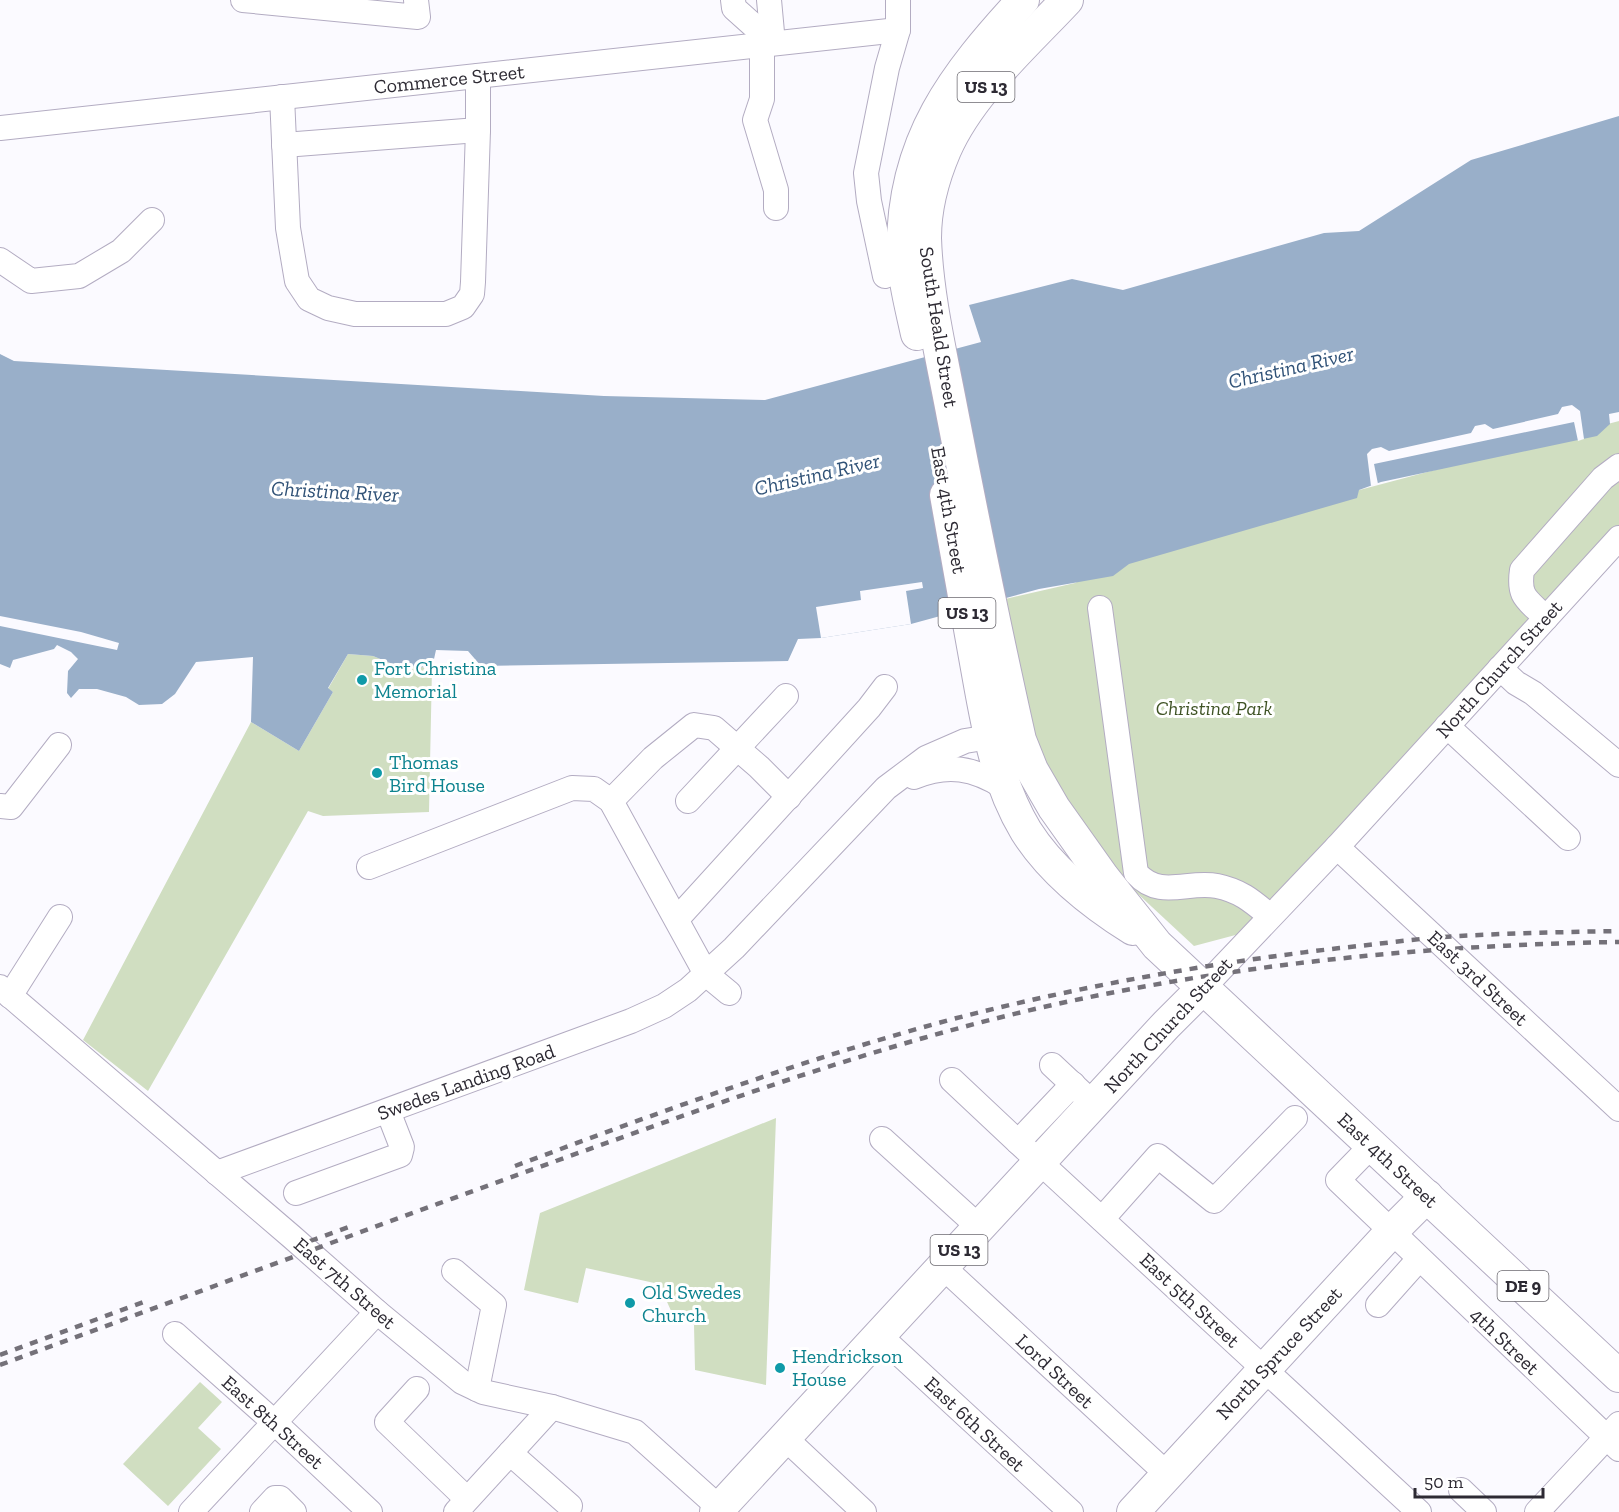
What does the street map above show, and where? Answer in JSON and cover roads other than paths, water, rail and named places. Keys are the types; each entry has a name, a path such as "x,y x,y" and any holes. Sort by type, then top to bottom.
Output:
{"main road":[{"path":"968,62 1002,0"},
{"name":"South Heald Street","path":"995,626 930,288 919,190 921,145 933,118 968,62 1023,0"},
{"name":"South Heald Street","path":"919,190 945,151 970,105 1067,0"},
{"name":"East 4th Street","path":"919,190 904,206 903,250 906,282 922,358 987,723 1004,787 1026,831 1045,857 1101,909 1157,945"},
{"name":"East 4th Street","path":"995,626 1020,740 1032,770 1054,808 1097,869 1157,945 1619,1376"},
{"name":"North Church Street","path":"720,1511 979,1227 1029,1152 1083,1094 1202,989"},
{"name":"North Spruce Street","path":"1133,1512 1391,1232 1427,1196"}],"street":[{"path":"243,0 418,17 416,0"},
{"path":"733,0 734,8 768,44"},
{"path":"769,0 768,44 762,99 755,120 776,190 776,208"},
{"path":"885,276 869,201 866,173 887,68 898,30 898,0"},
{"name":"Commerce Street","path":"0,128 898,30"},
{"path":"282,97 291,253 297,281 309,299 328,308 355,314 446,314 463,307 472,294 478,76"},
{"path":"284,145 478,130"},
{"path":"0,260 31,281 79,276 121,251 152,220"},
{"path":"1546,618 1525,597 1520,587 1522,570 1602,478 1619,466"},
{"name":"North Church Street","path":"1202,989 1337,847 1619,538"},
{"path":"1100,608 1136,873 1149,884 1160,888 1215,885 1238,892 1246,895 1270,916"},
{"path":"1500,668 1619,765"},
{"path":"677,919 869,708 885,687"},
{"path":"688,801 786,696"},
{"name":"Swedes Landing Road","path":"217,1173 631,1021 664,1006 688,990 734,948 886,788 926,758 975,738 987,723 1020,740"},
{"path":"611,801 653,758 694,725 714,728 789,797"},
{"path":"1447,726 1568,838"},
{"path":"0,806 11,807 59,745"},
{"name":"Swedes Landing Road","path":"886,788 922,774 948,768 981,775 1004,787"},
{"path":"369,867 572,788 594,789 611,801 706,974 729,993"},
{"name":"East 3rd Street","path":"1337,847 1619,1109"},
{"path":"5,992 60,917"},
{"name":"East 7th Street","path":"5,992 377,1312 462,1382 477,1389 552,1407 635,1432 720,1511"},
{"path":"1052,1065 1083,1094"},
{"name":"East 5th Street","path":"952,1080 1419,1512"},
{"path":"296,1193 400,1155 402,1147 388,1111"},
{"path":"1102,1219 1158,1156 1214,1201 1295,1118"},
{"path":"882,1139 979,1227"},
{"name":"4th Street","path":"1372,1145 1338,1180 1419,1258 1615,1437"},
{"path":"1378,1305 1419,1258"},
{"name":"Lord Street","path":"943,1267 1167,1474"},
{"path":"454,1271 494,1305 477,1389"},
{"path":"191,1512 377,1312"},
{"name":"East 8th Street","path":"175,1334 370,1512"},
{"name":"East 6th Street","path":"880,1336 1071,1512"},
{"path":"417,1389 387,1422 461,1506 552,1407"},
{"path":"1537,1512 1615,1437"},
{"path":"785,1438 864,1512"},
{"path":"510,1453 570,1506"},
{"path":"1461,1490 1484,1512"},
{"path":"262,1512 274,1498 280,1498 294,1512"}],"water":[{"name":"Christina River","path":"1619,116 1619,412 1609,414 1610,424 1597,436 1381,482 1359,490 1357,498 1129,564 1113,576 1039,589 911,624 821,638 798,639 788,661 481,666 468,651 436,650 432,668 395,665 373,656 348,654 328,688 333,692 299,751 251,722 253,657 196,662 175,694 162,704 139,705 126,697 97,689 79,689 71,698 67,693 68,671 78,659 71,652 57,645 54,649 13,660 10,668 0,664 0,354 14,361 604,396 765,400 981,342 969,305 1072,279 1123,290 1324,233 1359,231 1471,160"}],"railway":[{"path":"515,1166 678,1106 842,1051 953,1019 1049,996 1194,968 1340,948 1459,936 1619,931"},
{"path":"0,1365 678,1118 861,1056 985,1021 1119,991 1332,959 1475,947 1619,942"},
{"path":"310,1241 349,1227"},
{"path":"0,1355 149,1300"}],"place":[{"name":"Fort Christina Memorial","path":"362,680"},
{"name":"Thomas Bird House","path":"377,773"},
{"name":"Old Swedes Church","path":"630,1303"},
{"name":"Hendrickson House","path":"780,1368"}],"park label":[{"name":"Christina Park","path":"1214,708"}]}
